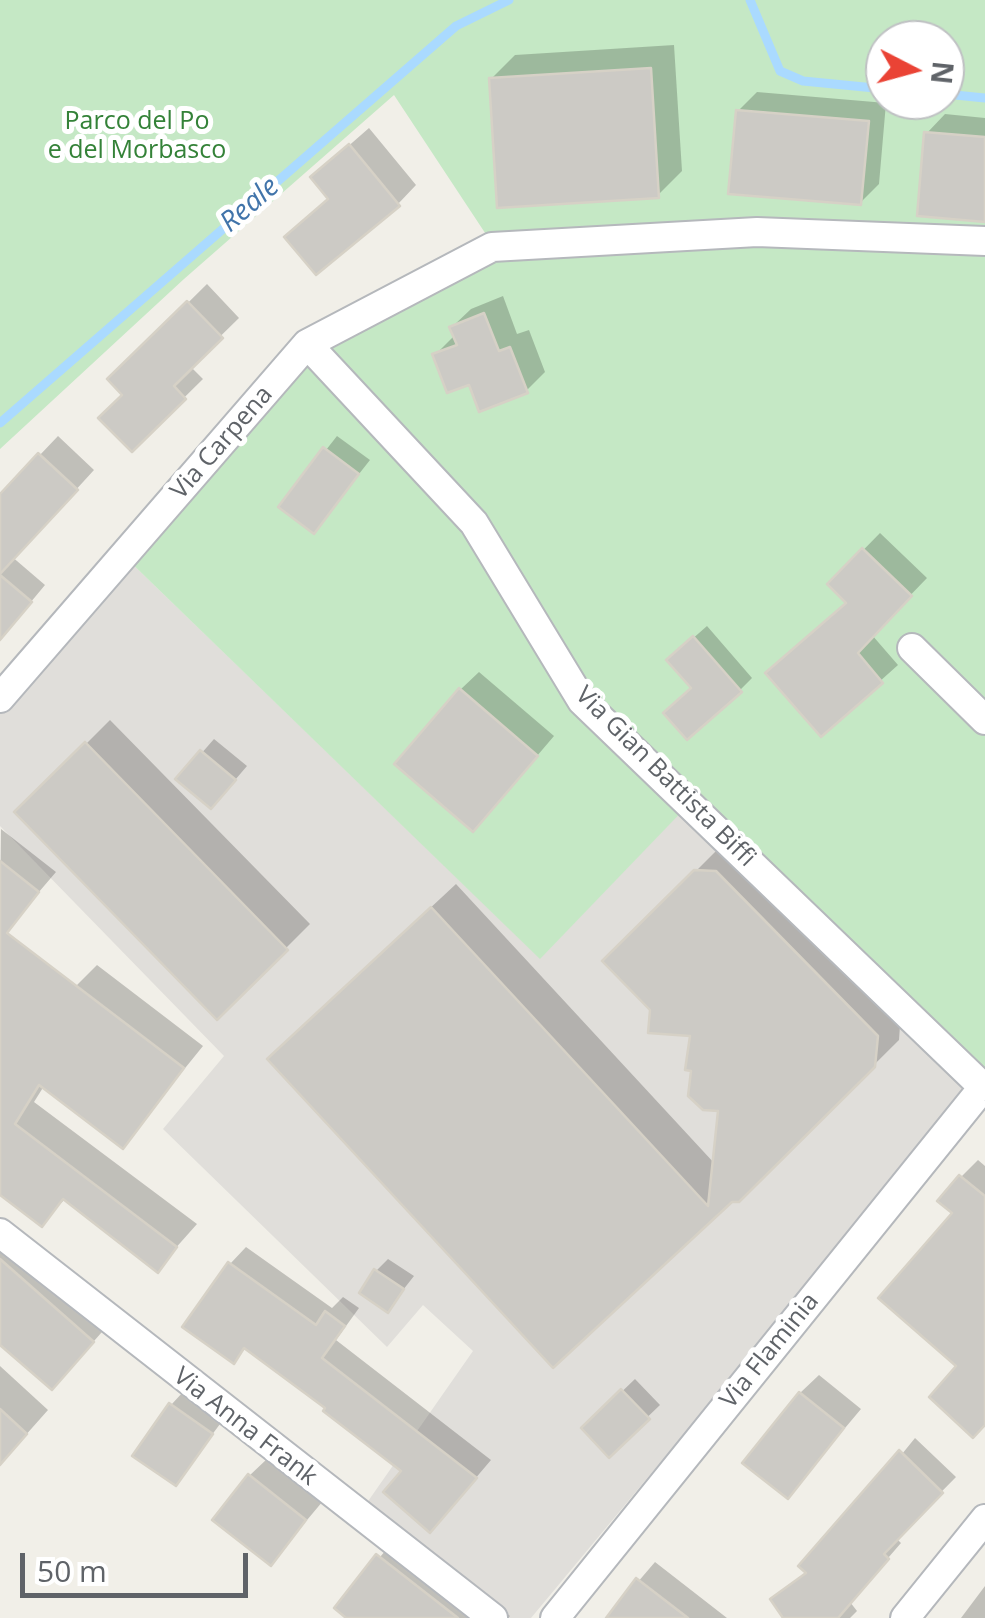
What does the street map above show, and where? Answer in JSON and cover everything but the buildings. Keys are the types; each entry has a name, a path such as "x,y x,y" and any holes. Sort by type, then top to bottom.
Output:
{"street":[{"name":"Via Carpena","path":"0,698 308,344 492,247 758,232 985,241"},
{"name":"Via Gian Battista Biffi","path":"308,344 474,523 582,701 984,1086"},
{"path":"912,648 985,720"},
{"name":"Via Flaminia","path":"555,1618 984,1086"},
{"name":"Via Anna Frank","path":"0,1233 493,1618"},
{"path":"905,1618 985,1518"}],"shaded area":[{"path":"123,555 540,958 693,799 969,1091 531,1618 486,1618 364,1507 473,1351 423,1305 387,1347 163,1129 224,1056 0,826 0,700"}],"green space":[{"name":"Parco del Po e del Morbasco","path":"0,0 985,0 985,1072 693,800 540,959 123,555 306,340 495,248 394,95 184,279 0,449"}],"waterway":[{"name":"Reale","path":"0,423 456,26 509,0"},
{"name":"Reale","path":"750,0 780,71 803,81 865,87"},
{"name":"Reale","path":"965,96 985,98"}]}
